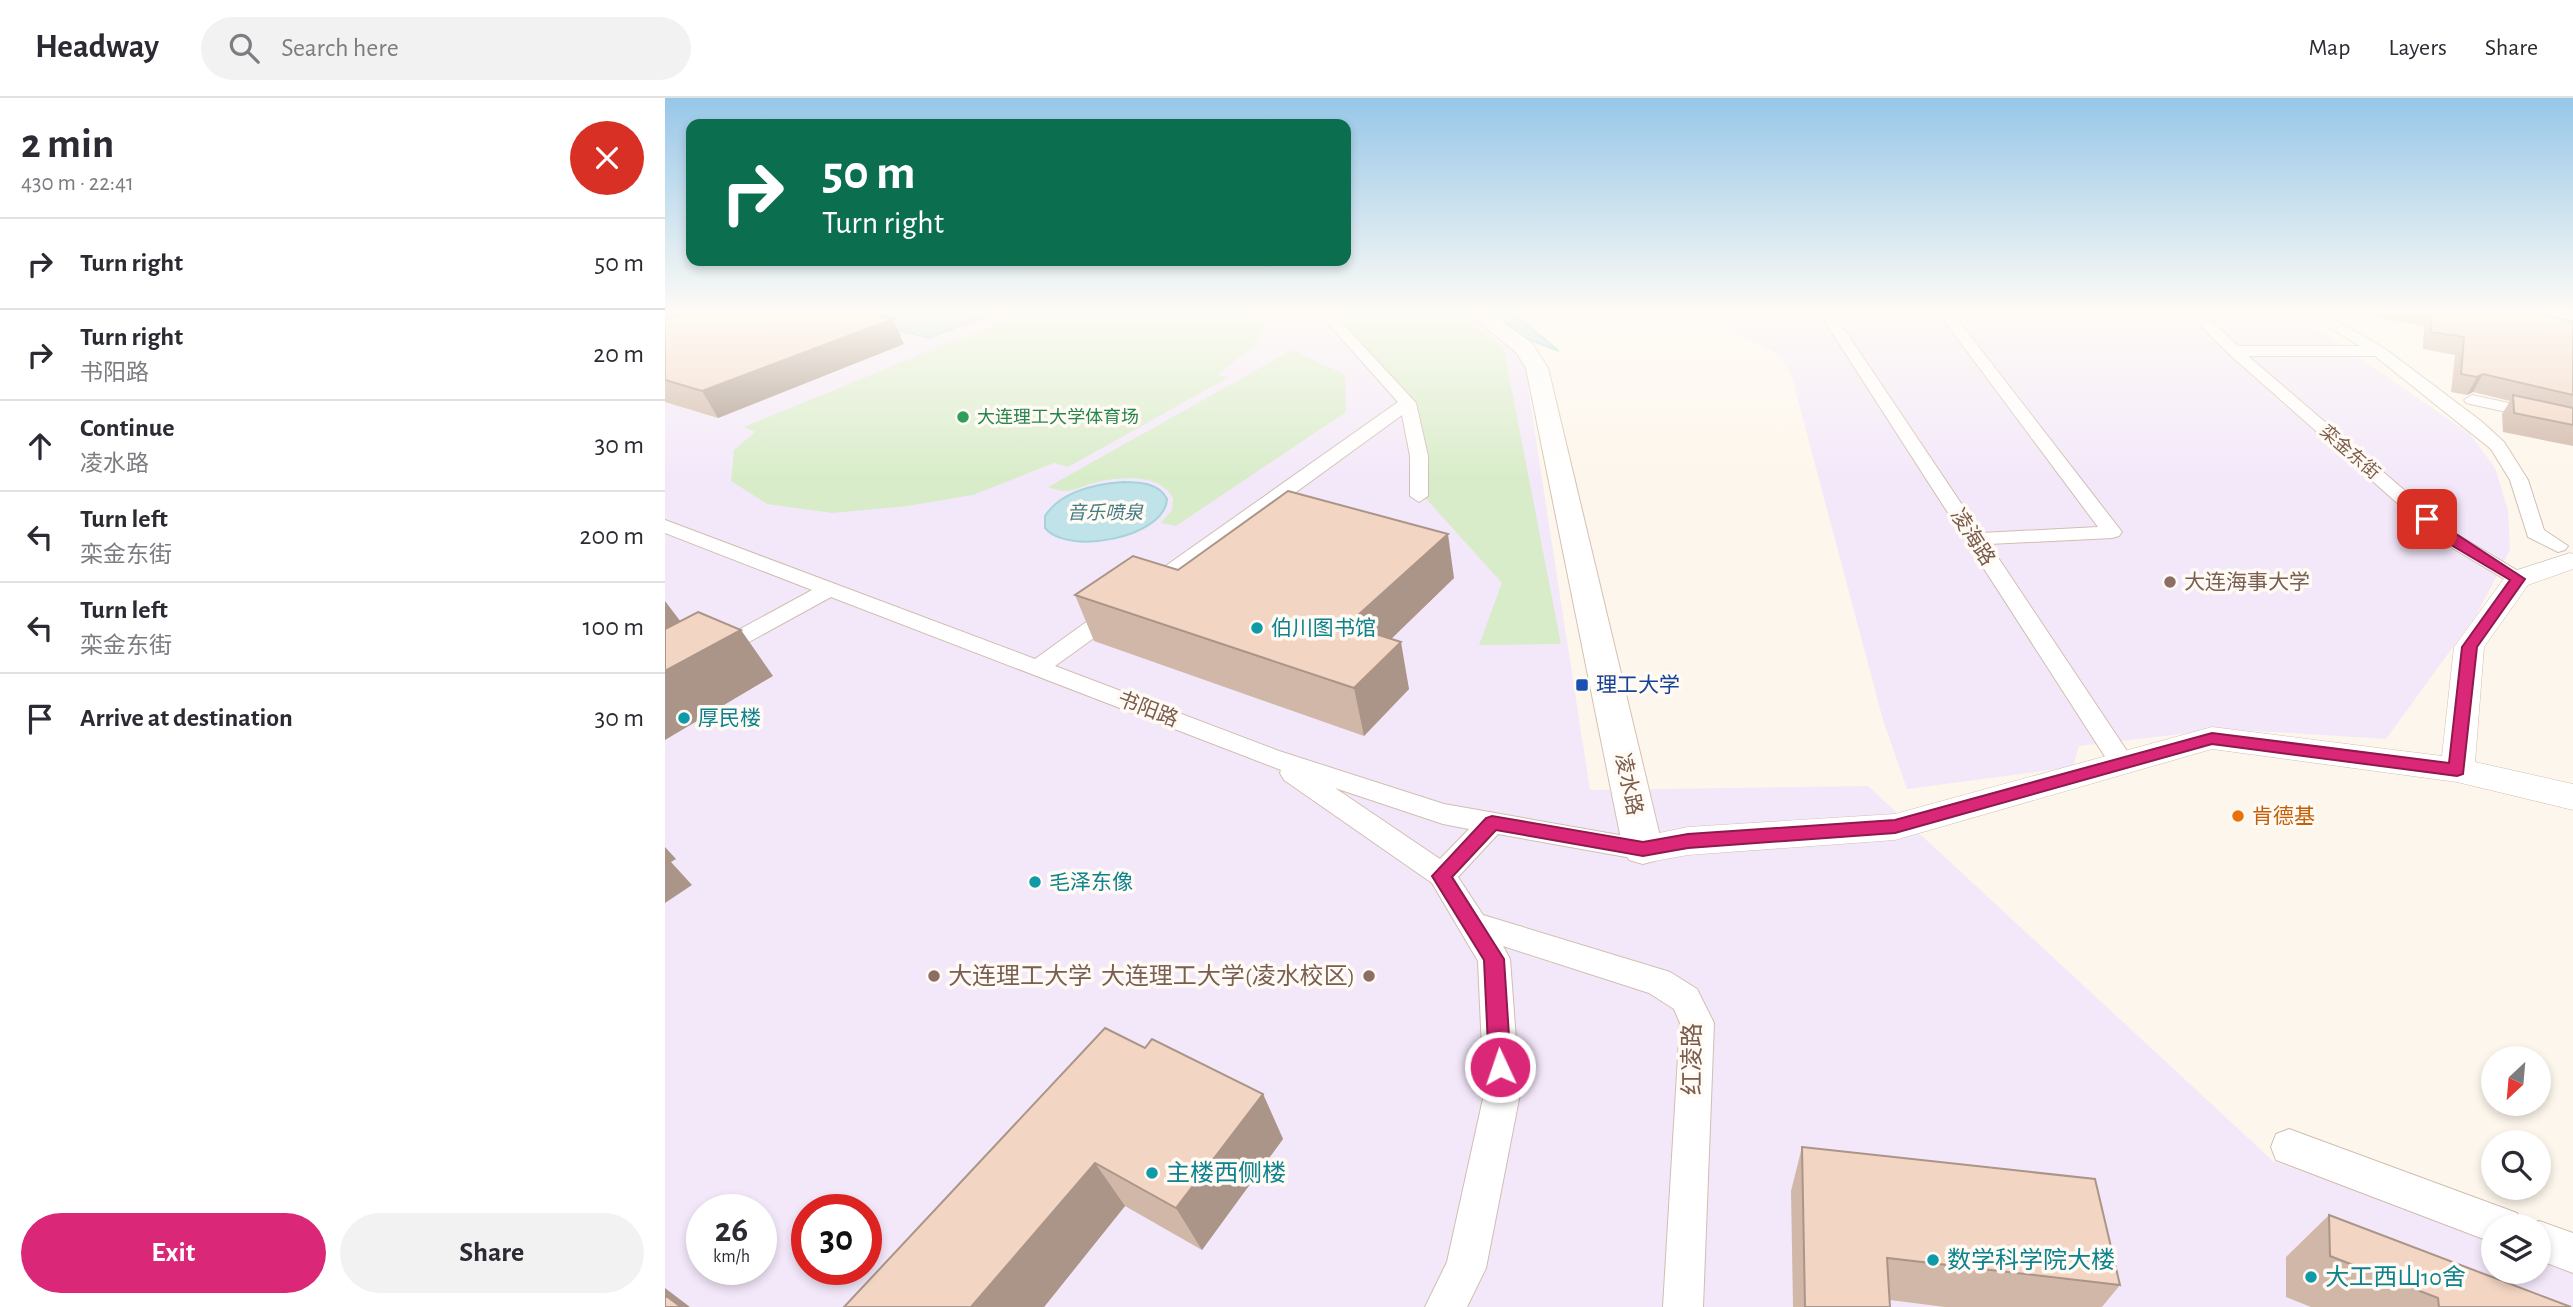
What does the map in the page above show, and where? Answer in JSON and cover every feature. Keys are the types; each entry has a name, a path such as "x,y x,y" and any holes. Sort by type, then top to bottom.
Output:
{"main road":[{"name":"凌水路","path":"1536,367 1643,849"}],"street":[{"path":"1376,367 1408,403 1419,456 1419,496"},
{"name":"凌海路","path":"1862,367 2122,764"},
{"path":"1975,539 2112,532 1987,367"},
{"name":"栾金东街","path":"2253,367 2446,536 2518,579"},
{"path":"2400,367 2498,446 2519,480 2535,533 2568,553"},
{"path":"2472,400 2573,422"},
{"path":"1039,667 1408,403"},
{"name":"书阳路","path":"665,526 1270,757 1443,814 1643,849"},
{"path":"2457,770 2469,647 2518,579 2568,553"},
{"path":"665,680 830,589"},
{"path":"1643,849 1688,841 1895,827 2212,738 2457,770 2573,797"},
{"path":"1270,757 1441,876 1494,959 1502,1094 1466,1268 1445,1307"},
{"path":"1441,876 1492,823"},
{"name":"红凌路","path":"1472,924 1659,982 1686,999 1696,1023 1683,1307"},
{"path":"2289,1147 2481,1219"},
{"path":"2551,1245 2573,1253"}],"shaded area":[{"name":"大连理工大学(凌水校区)","path":"665,367 1524,367 1590,790 1868,786 2273,1161 2481,1236 2481,1284 2551,1284 2551,1262 2573,1270 2573,1307 665,1307"},
{"name":"大连海事大学","path":"1787,367 2373,367 2470,434 2495,468 2508,510 2510,550 2477,614 2386,739 2223,729 2079,746 2073,767 1907,789 1883,720 1791,374"}],"green space":[{"name":"大连理工大学体育场","path":"889,367 1226,367 1217,375 1229,377 1068,467 1054,463 973,495 908,506 832,513 767,504 731,481 734,450 755,432 744,427"},
{"path":"1261,367 1329,367 1345,375 1346,412 1176,526 1161,523 1172,510 1173,499 1168,491 1150,481 1117,479 1065,491 1048,487"},
{"path":"1376,367 1507,367 1561,644 1479,645 1502,583 1419,491 1408,403"}],"water":[{"name":"音乐喷泉","path":"1123,482 1142,483 1164,494 1167,499 1162,513 1150,524 1113,539 1093,541 1073,541 1056,536 1045,528 1045,516 1060,500 1080,490"}],"building":[{"path":"665,367 765,367 702,391 665,380"},
{"path":"2462,367 2573,367 2573,395 2483,374 2477,377 2461,374"},
{"path":"2513,395 2573,408 2573,425 2514,413"},
{"path":"1288,491 1448,534 1347,625 1401,642 1354,688 1075,595 1133,556 1178,570"},
{"path":"698,612 741,630 665,671 665,629"},
{"path":"1105,1028 1145,1048 1152,1039 1263,1094 1176,1208 1095,1163 971,1307 844,1307 865,1285 882,1285 882,1266"},
{"path":"1802,1147 2095,1179 2120,1285 1887,1258 1890,1307 1805,1307"},
{"path":"2329,1215 2481,1273 2481,1284 2510,1284 2571,1307 2439,1307 2438,1298 2330,1256"},
{"path":"665,1295 681,1307 665,1307"}],"place":[{"name":"大连理工大学体育场","path":"963,417"},
{"name":"大连海事大学","path":"2170,582"},
{"name":"伯川图书馆","path":"1257,628"},
{"name":"理工大学","path":"1582,685"},
{"name":"厚民楼","path":"684,718"},
{"name":"肯德基","path":"2238,816"},
{"name":"毛泽东像","path":"1035,882"},
{"name":"大连理工大学","path":"934,976"},
{"name":"大连理工大学(凌水校区)","path":"1369,976"},
{"name":"主楼西侧楼","path":"1152,1173"},
{"name":"数学科学院大楼","path":"1933,1260"},
{"name":"大工西山10舍","path":"2311,1277"}],"route":[{"path":"1500,1067 1494,959 1441,876 1492,823 1643,849 1688,841 1895,827 2212,738 2457,770 2469,647 2518,579 2446,536 2427,519"}]}
